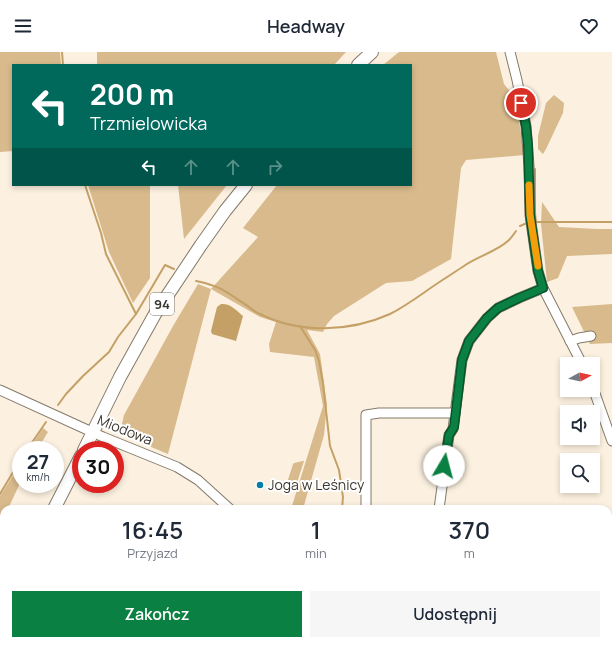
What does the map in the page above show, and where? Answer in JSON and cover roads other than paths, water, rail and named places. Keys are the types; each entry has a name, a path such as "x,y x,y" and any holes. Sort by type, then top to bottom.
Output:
{"main road":[{"path":"359,64 372,52"},
{"name":"94","path":"89,441 120,377 155,314 205,239 245,186"},
{"path":"56,505 72,474"}],"street":[{"path":"510,52 526,126 529,166 530,215 538,271 543,288 578,357"},
{"path":"440,505 449,435 453,429 462,360 469,341 487,318 498,308 543,288"},
{"path":"570,341 591,336"},
{"name":"Miodowa","path":"0,390 93,433 177,467 198,480 226,505"},
{"path":"596,397 612,441"},
{"path":"366,505 366,415 379,413 455,413"}],"waterway":[{"path":"62,52 63,64"},
{"path":"535,169 536,222 612,222"},
{"path":"85,186 101,233 106,254 136,314"},
{"path":"520,226 527,223"},
{"path":"196,281 218,288 230,294 258,313 275,320 308,328 342,327 375,320 410,303 469,263 504,244 516,231"},
{"path":"58,405 83,376 109,352 118,337 136,314 165,265 174,269"},
{"path":"300,326 315,350 319,361 330,446 339,470 343,497 342,505"},
{"path":"33,441 46,422"},
{"path":"0,494 12,474"}],"place":[{"name":"Joga w Leśnicy","path":"260,485"}]}
